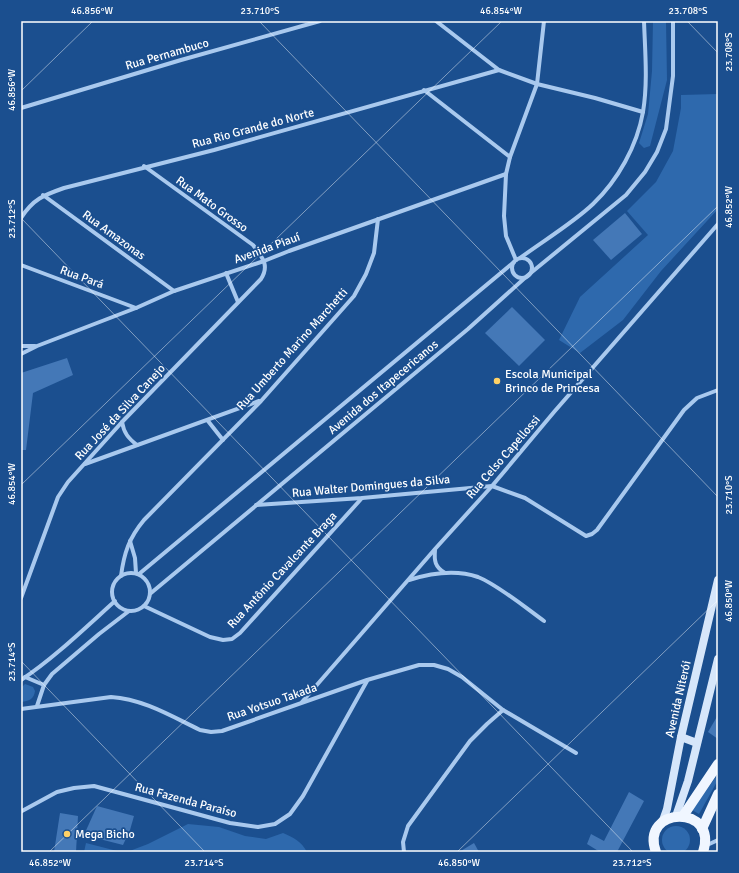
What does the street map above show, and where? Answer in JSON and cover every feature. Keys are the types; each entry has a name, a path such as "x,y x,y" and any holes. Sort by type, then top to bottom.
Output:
{"main road":[{"name":"Avenida Niterói","path":"662,822 718,580"},
{"path":"680,816 718,659"},
{"path":"681,737 697,742"},
{"path":"680,816 718,764"},
{"path":"702,829 718,794"},
{"path":"655,851 654,843 657,828 662,822 669,818 680,816 690,818 697,822 702,829 706,840 704,849"}],"street":[{"name":"Rua Pernambuco","path":"21,108 181,60 320,21"},
{"path":"436,21 499,70 537,84 595,98 643,112"},
{"path":"516,260 526,259 531,264 531,270 527,276 516,276 512,268 516,260 506,236 504,216 506,174 510,157 537,84 544,21"},
{"name":"Avenida dos Itapecericanos","path":"138,574 516,260 580,215 593,204 613,180 629,152 639,127 643,112 645,78 644,21"},
{"name":"Avenida dos Itapecericanos","path":"151,593 468,329 527,276 626,195 645,172 657,152 666,129 673,76 673,21"},
{"name":"Rua Rio Grande do Norte","path":"21,218 33,202 43,195 64,188 144,166 214,150 499,70"},
{"path":"424,90 510,157"},
{"name":"Rua Mato Grosso","path":"144,166 253,245 264,261"},
{"name":"Avenida Piauí","path":"21,354 37,346 136,308 174,291 264,261 506,174"},
{"name":"Rua Amazonas","path":"43,195 174,291"},
{"name":"Rua Umberto Marino Marchetti","path":"121,576 126,550 130,540 144,520 261,401 354,296 366,274 374,253 378,219"},
{"name":"Rua Celso Capellossi","path":"302,702 492,486 554,412 718,224"},
{"name":"Rua José da Silva Canejo","path":"21,598 58,497 68,482 122,422 260,279 265,272 264,261"},
{"name":"Rua Pará","path":"21,265 136,308"},
{"path":"226,274 238,302"},
{"name":"Avenida Piauí","path":"21,346 37,346"},
{"name":"Rua Walter Domingues da Silva","path":"256,505 362,498 492,486 525,498 586,536 597,530 684,410 697,398 718,390"},
{"path":"85,464 261,401"},
{"path":"208,420 223,440"},
{"path":"122,422 127,436 137,445"},
{"name":"Rua Antônio Cavalcante Braga","path":"144,606 210,637 223,640 232,639 240,633 362,498"},
{"path":"130,540 138,574"},
{"path":"435,549 434,559 436,564 440,570 445,573"},
{"path":"126,573 138,574 148,582 151,593 148,602 135,611 123,609 118,606 115,601 112,590 116,580 126,573"},
{"path":"408,580 434,573 464,574 485,580 544,621"},
{"path":"21,680 115,601"},
{"path":"21,709 37,706 44,685 52,674 129,611"},
{"name":"Rua Yotsuo Takada","path":"37,706 111,697 124,698 138,701 200,730 211,732 222,731 367,680 419,666 434,665 448,669 462,677 503,710 576,753"},
{"path":"25,677 44,685"},
{"name":"Rua Fazenda Paraíso","path":"22,810 57,792 74,788 94,786 230,823 258,826 275,824 290,814 303,796 367,680"},
{"path":"404,852 403,842 408,826 470,742 503,710"},
{"path":"704,849 718,840"}],"shaded area":[{"path":"653,21 666,21 667,80 650,146 644,148 639,143 648,114 652,71"},
{"path":"718,94 718,209 661,271 623,320 580,353 559,340 580,297 648,235 627,211 656,182 673,151 681,108 681,95"},
{"path":"25,684 33,687 35,691 34,696 31,699 21,702 21,688"},
{"path":"718,774 718,780 699,814 692,810"},
{"path":"188,824 219,827 245,836 266,839 283,833 297,840 307,852 127,852 148,844"},
{"path":"676,826 686,830 690,840 686,850 676,854 666,850 662,840 666,830"},
{"path":"86,843 121,852 84,852"}],"building":[{"path":"625,213 642,234 611,260 593,240"},
{"path":"512,307 545,340 519,366 485,333"},
{"path":"67,358 73,375 33,393 26,450 21,450 21,373"},
{"path":"718,715 718,739 708,732"},
{"path":"629,792 644,801 617,852 600,852 587,844 591,834 604,841"},
{"path":"97,806 134,816 130,830 123,845 84,835"},
{"name":"Mega Bicho","path":"60,813 78,816 76,852 54,852"},
{"path":"474,843 479,852 459,852"}],"place":[{"name":"Escola Municipal Brinco de Princesa","path":"497,381"},
{"name":"Mega Bicho","path":"67,834"}]}
